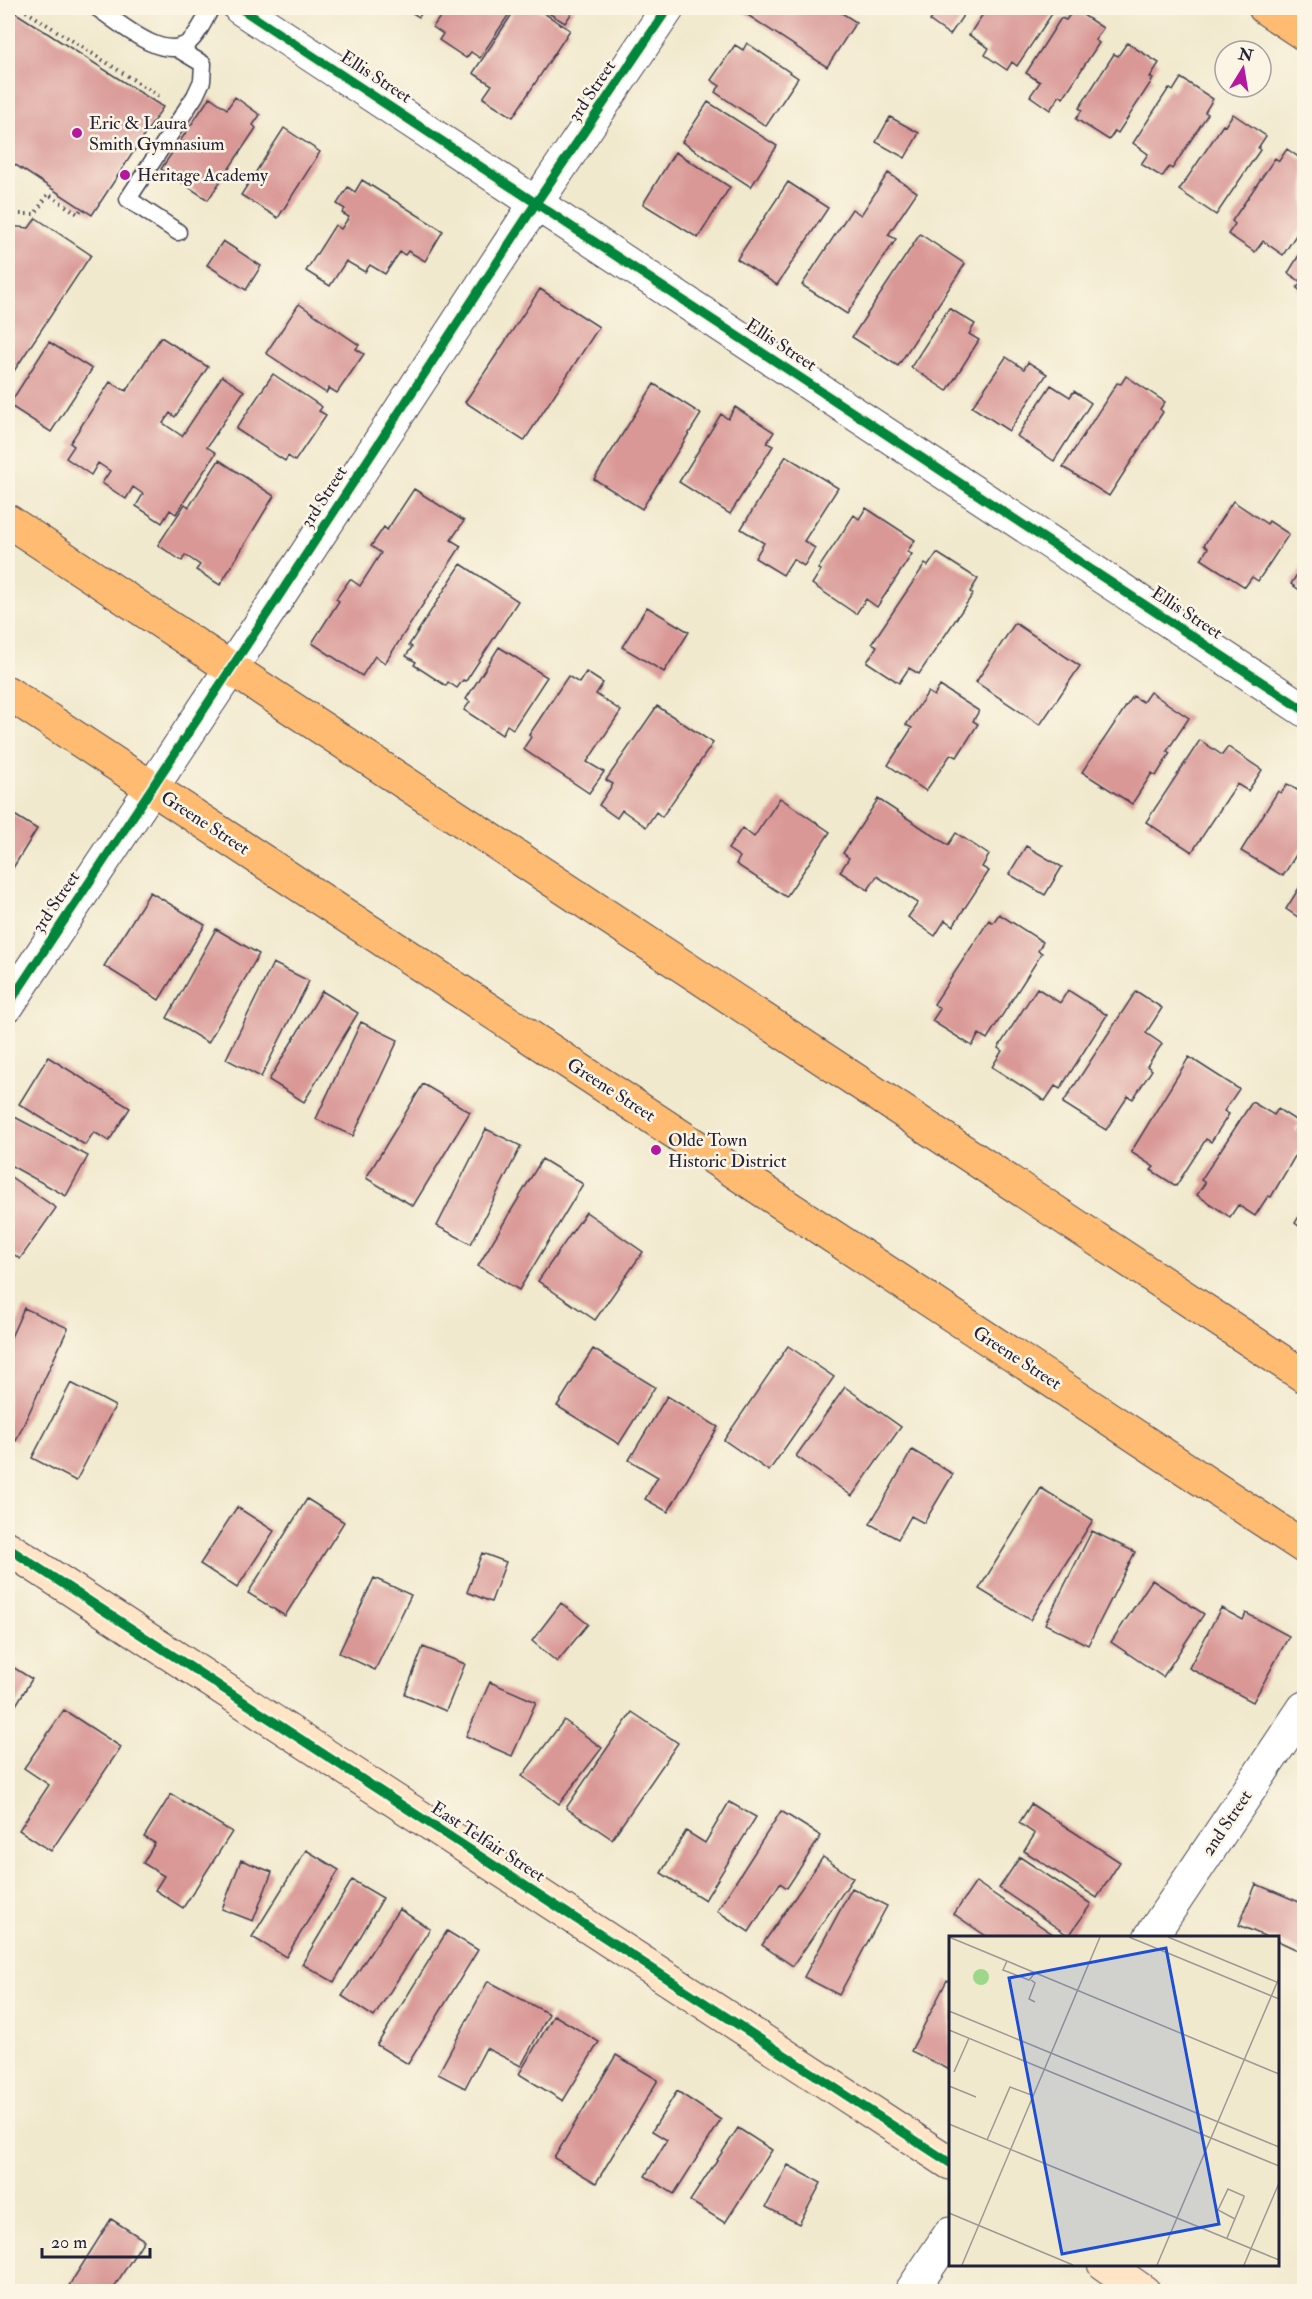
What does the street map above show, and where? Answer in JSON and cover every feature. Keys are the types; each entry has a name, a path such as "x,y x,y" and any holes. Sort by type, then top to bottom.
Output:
{"main road":[{"path":"1265,8 1305,34"},
{"path":"8,521 1305,1376"},
{"name":"Greene Street","path":"8,693 1305,1547"}],"street":[{"name":"Ellis Street","path":"240,8 1305,710"},
{"name":"3rd Street","path":"11,990 152,788 536,203 668,8"},
{"name":"East Telfair Street","path":"8,1548 949,2162"},
{"name":"2nd Street","path":"1151,1936 1305,1708"},
{"path":"911,2292 949,2237"},
{"path":"1105,2266 1144,2292"}],"lane":[{"path":"97,8 150,43 164,49 178,49 203,64 202,81 195,96 128,199 178,232"},
{"path":"178,49 189,42 211,8"}],"path":[{"path":"21,8 165,100"},
{"path":"8,214 35,214 48,194 78,214 82,208"}],"building":[{"name":"Eric & Laura Smith Gymnasium","path":"8,8 163,107 92,215 8,160"},
{"path":"404,8 425,8 419,17"},
{"path":"446,8 513,8 480,58 471,52 466,58 439,40 443,34 433,27"},
{"path":"516,8 536,8 570,30 513,117 483,98 492,85 473,73"},
{"path":"540,8 575,8 565,23"},
{"path":"746,8 834,8 856,22 827,67 743,12"},
{"path":"938,8 968,8 950,35 930,21"},
{"path":"987,8 1049,8 1054,11 1017,66 1012,62 1007,70 985,55 989,48 969,35"},
{"path":"1074,9 1103,28 1095,40 1099,43 1063,98 1060,95 1050,110 1030,96 1040,82 1026,73 1061,18 1066,20"},
{"path":"747,43 798,78 766,126 715,92 720,86 711,80 735,45 743,50"},
{"path":"1127,43 1159,63 1150,77 1153,79 1118,133 1115,131 1109,140 1076,119 1082,110 1079,108 1114,54 1118,56"},
{"path":"1181,78 1213,99 1205,112 1208,114 1172,169 1169,167 1162,177 1141,164 1148,154 1133,143 1169,88 1173,91"},
{"path":"210,97 227,109 235,97 260,115 253,125 256,128 208,200 161,169"},
{"path":"708,102 777,146 751,187 682,142"},
{"path":"1233,114 1266,136 1258,148 1260,150 1216,215 1179,190"},
{"path":"890,117 919,133 905,158 876,142"},
{"path":"284,128 320,152 278,218 241,195"},
{"path":"1287,149 1304,161 1304,223 1283,255 1263,241 1255,252 1228,234 1235,224 1232,221 1275,158 1279,161"},
{"path":"675,152 730,187 698,238 643,204"},
{"path":"888,173 917,192 888,235 896,239 847,314 802,285 852,209 861,215"},
{"path":"362,180 443,231 425,261 408,251 405,255 400,252 385,274 370,265 365,272 346,261 330,286 306,271 335,225 341,229 349,217 342,213 345,209 337,204 348,187 355,192"},
{"path":"788,182 828,208 777,285 737,259"},
{"path":"36,218 91,255 8,380 8,226 29,228"},
{"path":"920,234 965,264 898,366 852,337"},
{"path":"223,241 261,266 246,290 207,265"},
{"path":"1304,247 1304,293 1297,288 1301,282 1288,273"},
{"path":"540,289 599,327 524,441 465,402"},
{"path":"299,304 359,345 356,349 364,354 337,393 329,388 326,393 266,353"},
{"path":"949,308 975,324 969,334 979,340 947,391 911,367"},
{"path":"161,337 208,367 175,417 170,413 163,423 182,436 222,376 244,391 207,447 216,453 176,514 170,510 162,523 136,506 143,494 133,487 126,499 102,483 110,471 98,463 91,475 66,458 74,446 70,443 110,382 126,391"},
{"path":"49,342 92,369 51,432 9,405"},
{"path":"1006,357 1024,369 1028,362 1047,374 1009,431 972,407"},
{"path":"273,374 322,407 319,411 326,415 295,461 288,456 285,461 236,429"},
{"path":"1126,376 1165,402 1160,409 1163,412 1109,496 1063,467 1117,383 1121,384"},
{"path":"654,384 701,414 642,509 594,479"},
{"path":"1051,385 1070,397 1074,391 1091,403 1054,461 1017,436"},
{"path":"735,407 774,432 767,443 773,446 730,514 679,482 721,414 728,419"},
{"path":"786,456 838,488 804,541 815,548 804,566 793,559 783,575 755,558 764,543 741,529"},
{"path":"219,460 274,496 220,585 196,570 200,565 185,555 182,561 158,545 185,504 189,507"},
{"path":"414,489 464,521 451,540 461,546 385,663 375,656 362,676 312,643 339,601 336,599 350,579 360,586 381,553 371,546 384,527 387,530"},
{"path":"1233,501 1267,524 1269,521 1289,534 1258,581 1252,577 1245,587 1201,559 1208,548 1204,545"},
{"path":"866,508 915,540 907,552 912,554 877,607 866,599 856,614 812,584 821,570 818,569 854,515 859,519"},
{"path":"937,553 978,579 970,592 973,594 919,674 909,668 899,683 867,662 877,646 872,643 925,564 928,566"},
{"path":"1304,563 1304,593 1291,584"},
{"path":"461,564 518,601 466,681 463,680 457,688 448,682 446,686 414,665 416,662 406,656 412,647 409,645"},
{"path":"647,607 689,632 664,672 622,647"},
{"path":"1015,623 1080,666 1040,725 976,682"},
{"path":"499,647 547,677 513,729 507,725 502,735 464,710 470,702 466,699"},
{"path":"586,672 603,683 596,694 621,711 587,762 604,772 589,793 523,749 531,737 529,735 568,676 579,683"},
{"path":"940,686 979,711 973,721 978,724 957,757 951,754 926,791 888,765 912,728 906,725 928,692 934,696"},
{"path":"1150,692 1189,718 1167,751 1170,753 1156,776 1152,773 1132,804 1082,772 1133,696 1143,702"},
{"path":"657,706 713,743 662,817 656,812 646,827 622,810 617,818 599,805 613,784 606,780"},
{"path":"1200,740 1222,755 1228,747 1262,770 1248,791 1237,784 1192,852 1146,822"},
{"path":"1287,784 1304,794 1304,842 1283,876 1241,851 1278,791 1281,793"},
{"path":"780,798 830,832 786,897 736,864 740,857 728,849 742,828 754,837"},
{"path":"878,799 948,845 956,833 989,855 982,867 989,871 953,926 945,920 935,936 908,917 918,903 877,876 868,890 840,872 849,858 843,853"},
{"path":"8,811 37,829 8,876"},
{"path":"1026,846 1062,867 1045,895 1009,874"},
{"path":"1304,880 1304,921 1286,909"},
{"path":"150,892 205,925 159,1000 104,966"},
{"path":"999,914 1043,942 1038,951 1042,953 987,1039 979,1034 972,1046 932,1021 940,1009 934,1004 989,920 993,923"},
{"path":"216,929 259,954 208,1043 167,1018"},
{"path":"273,963 309,981 261,1077 226,1059"},
{"path":"1037,988 1060,1003 1068,990 1107,1015 1060,1089 1055,1086 1045,1101 992,1067 1002,1051 998,1048"},
{"path":"322,991 358,1013 304,1102 269,1080"},
{"path":"1136,991 1162,1008 1146,1033 1162,1044 1147,1066 1152,1070 1133,1099 1128,1096 1106,1130 1063,1103"},
{"path":"361,1022 398,1040 353,1136 316,1119"},
{"path":"48,1057 130,1108 109,1141 94,1132 85,1145 19,1104"},
{"path":"1189,1057 1239,1089 1224,1111 1229,1114 1211,1142 1206,1139 1176,1186 1151,1170 1154,1167 1131,1152"},
{"path":"423,1084 470,1112 413,1206 366,1178"},
{"path":"1252,1102 1274,1115 1278,1109 1300,1123 1295,1130 1304,1135 1304,1141 1271,1197 1268,1196 1255,1216 1238,1205 1230,1217 1197,1195 1205,1183 1201,1180"},
{"path":"11,1115 88,1156 66,1196 8,1164 8,1121"},
{"path":"486,1129 521,1146 471,1244 437,1226"},
{"path":"542,1159 583,1184 519,1290 478,1266"},
{"path":"8,1175 56,1208 20,1259 8,1250"},
{"path":"1304,1208 1304,1230 1295,1223"},
{"path":"586,1212 643,1252 595,1320 538,1281"},
{"path":"24,1308 68,1328 16,1441 8,1437 8,1344"},
{"path":"788,1346 834,1377 769,1471 724,1440"},
{"path":"593,1349 655,1387 619,1444 557,1406"},
{"path":"71,1383 115,1406 76,1481 32,1458"},
{"path":"845,1387 901,1427 852,1496 796,1456"},
{"path":"667,1396 718,1427 668,1512 645,1499 658,1477 629,1460"},
{"path":"912,1450 953,1474 924,1523 911,1516 898,1539 870,1524"},
{"path":"1041,1488 1093,1520 1030,1620 979,1589"},
{"path":"307,1499 344,1522 285,1616 248,1593"},
{"path":"237,1507 274,1531 237,1588 200,1564"},
{"path":"1092,1531 1135,1552 1088,1645 1045,1624"},
{"path":"482,1553 506,1562 491,1602 467,1592"},
{"path":"374,1578 411,1595 375,1670 339,1653"},
{"path":"1152,1580 1204,1614 1163,1677 1111,1642"},
{"path":"561,1603 588,1624 557,1662 532,1641"},
{"path":"1221,1608 1243,1620 1246,1613 1289,1636 1253,1702 1189,1668"},
{"path":"423,1647 465,1664 446,1711 405,1694"},
{"path":"8,1664 32,1679 8,1718"},
{"path":"490,1682 536,1702 512,1756 466,1736"},
{"path":"64,1710 121,1747 51,1851 19,1830 49,1785 24,1768"},
{"path":"632,1712 678,1743 612,1839 566,1808"},
{"path":"564,1720 602,1748 559,1804 522,1776"},
{"path":"171,1794 232,1832 183,1908 155,1890 164,1876 143,1863 155,1843 144,1837"},
{"path":"729,1802 756,1817 705,1900 661,1873 686,1831 705,1843"},
{"path":"1031,1804 1120,1862 1097,1898 1024,1851 1035,1834 1019,1823"},
{"path":"781,1811 821,1836 787,1888 780,1883 749,1932 717,1911"},
{"path":"306,1850 339,1870 286,1957 252,1937"},
{"path":"823,1857 853,1878 793,1966 762,1945"},
{"path":"1020,1857 1091,1904 1069,1936 999,1888"},
{"path":"241,1860 272,1872 253,1921 222,1909"},
{"path":"352,1880 383,1898 334,1982 302,1964"},
{"path":"976,1882 1054,1935 986,1936 954,1914"},
{"path":"1256,1884 1304,1904 1304,1953 1279,1941 1279,1936 1264,1936 1239,1925"},
{"path":"852,1888 887,1906 839,1995 804,1977"},
{"path":"399,1909 430,1929 374,2017 342,1996"},
{"path":"447,1931 478,1950 408,2064 377,2045"},
{"path":"947,1980 949,1981 949,2070 911,2051"},
{"path":"488,1981 549,2014 521,2066 486,2048 465,2088 438,2074"},
{"path":"554,2015 599,2042 563,2101 519,2074"},
{"path":"616,2055 658,2080 596,2183 554,2158"},
{"path":"677,2091 721,2120 674,2194 645,2176 667,2140 652,2131"},
{"path":"738,2128 772,2150 725,2223 690,2201"},
{"path":"788,2165 821,2183 799,2224 766,2207"},
{"path":"111,2219 144,2240 111,2292 65,2292"}],"cycle path":[{"path":"240,8 1304,710"},
{"path":"8,1005 536,203 668,8"},
{"path":"8,1548 949,2162"}],"place":[{"name":"Eric & Laura Smith Gymnasium","path":"77,133"},
{"name":"Heritage Academy","path":"125,175"},
{"name":"Olde Town Historic District","path":"656,1150"}]}
